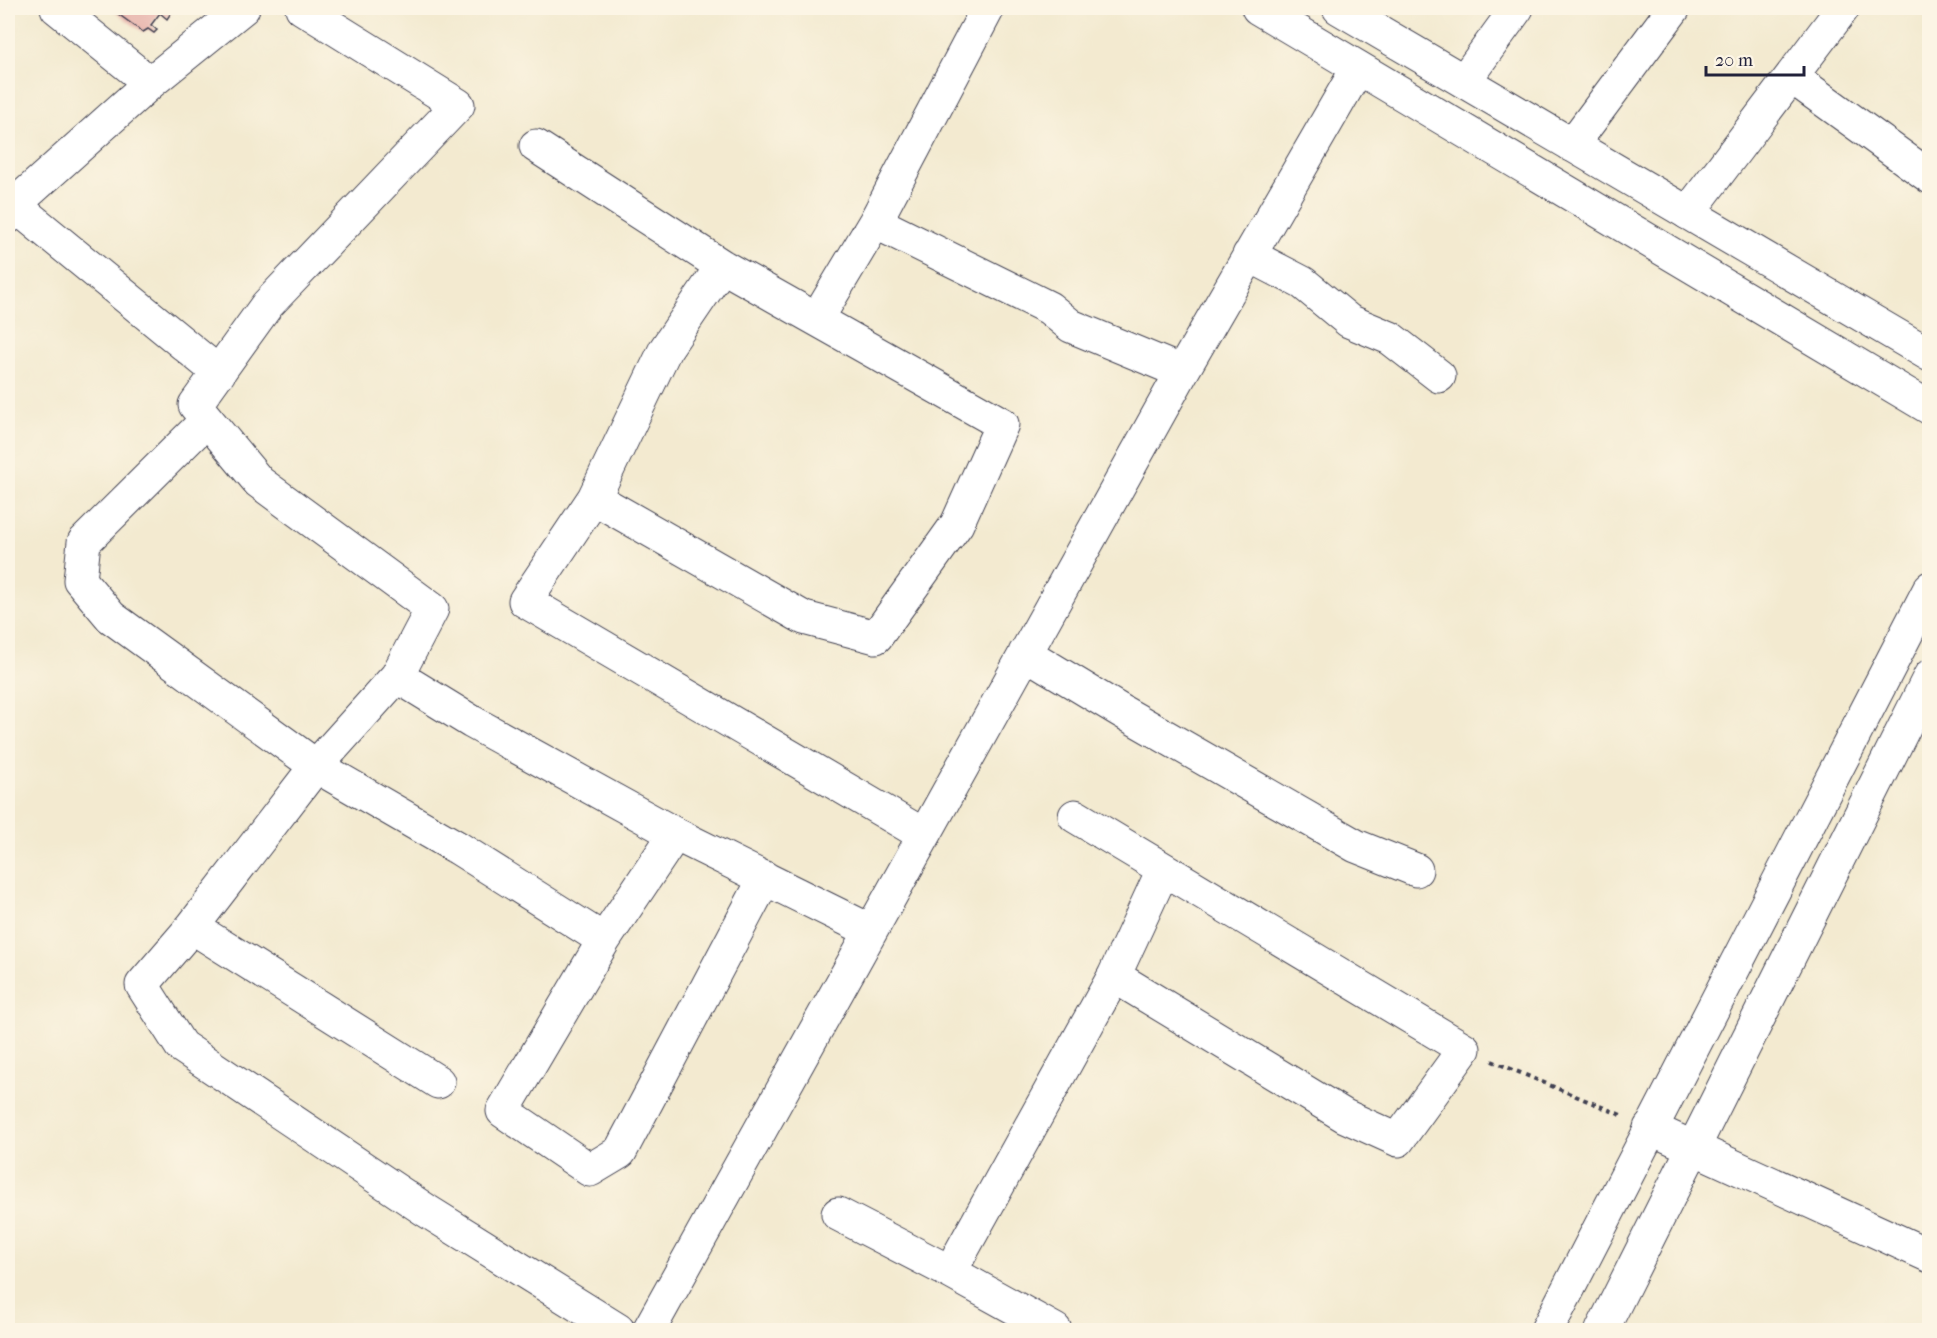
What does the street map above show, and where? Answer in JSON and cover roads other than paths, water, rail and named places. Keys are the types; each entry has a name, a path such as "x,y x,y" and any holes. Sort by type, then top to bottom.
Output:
{"street":[{"path":"60,8 150,83"},
{"path":"219,373 10,207 150,83 243,8"},
{"path":"302,8 458,105 267,305 195,405 260,482 432,609 397,676 316,766 192,927 142,986 181,1046 426,1211 618,1330"},
{"path":"817,319 875,222 988,8"},
{"path":"1258,8 1929,408"},
{"path":"1339,8 1929,355"},
{"path":"1464,81 1517,8"},
{"path":"1572,145 1674,8"},
{"path":"1688,213 1843,8"},
{"path":"648,1330 871,932 1024,652 1182,372 1358,68"},
{"path":"1792,77 1929,177"},
{"path":"536,146 722,266 1002,424 957,524 876,637 804,618 594,498"},
{"path":"875,222 1049,308 1071,326 1182,372"},
{"path":"1249,255 1303,283 1349,321 1389,338 1439,376"},
{"path":"722,266 665,350 594,498 525,601 924,835"},
{"path":"207,420 84,542 80,580 111,617 316,766 458,848 604,940"},
{"path":"1547,1330 1929,588"},
{"path":"1024,652 1131,717 1356,846 1416,870"},
{"path":"397,676 472,722 675,834 871,932"},
{"path":"1602,1330 1929,676"},
{"path":"1075,816 1464,1049 1398,1140 1345,1116 1114,976"},
{"path":"675,834 604,940 503,1111 590,1170 620,1152 765,878"},
{"path":"950,1272 1114,976 1163,870"},
{"path":"192,927 438,1082"},
{"path":"1650,1128 1929,1256"},
{"path":"838,1214 1055,1330"}]}
